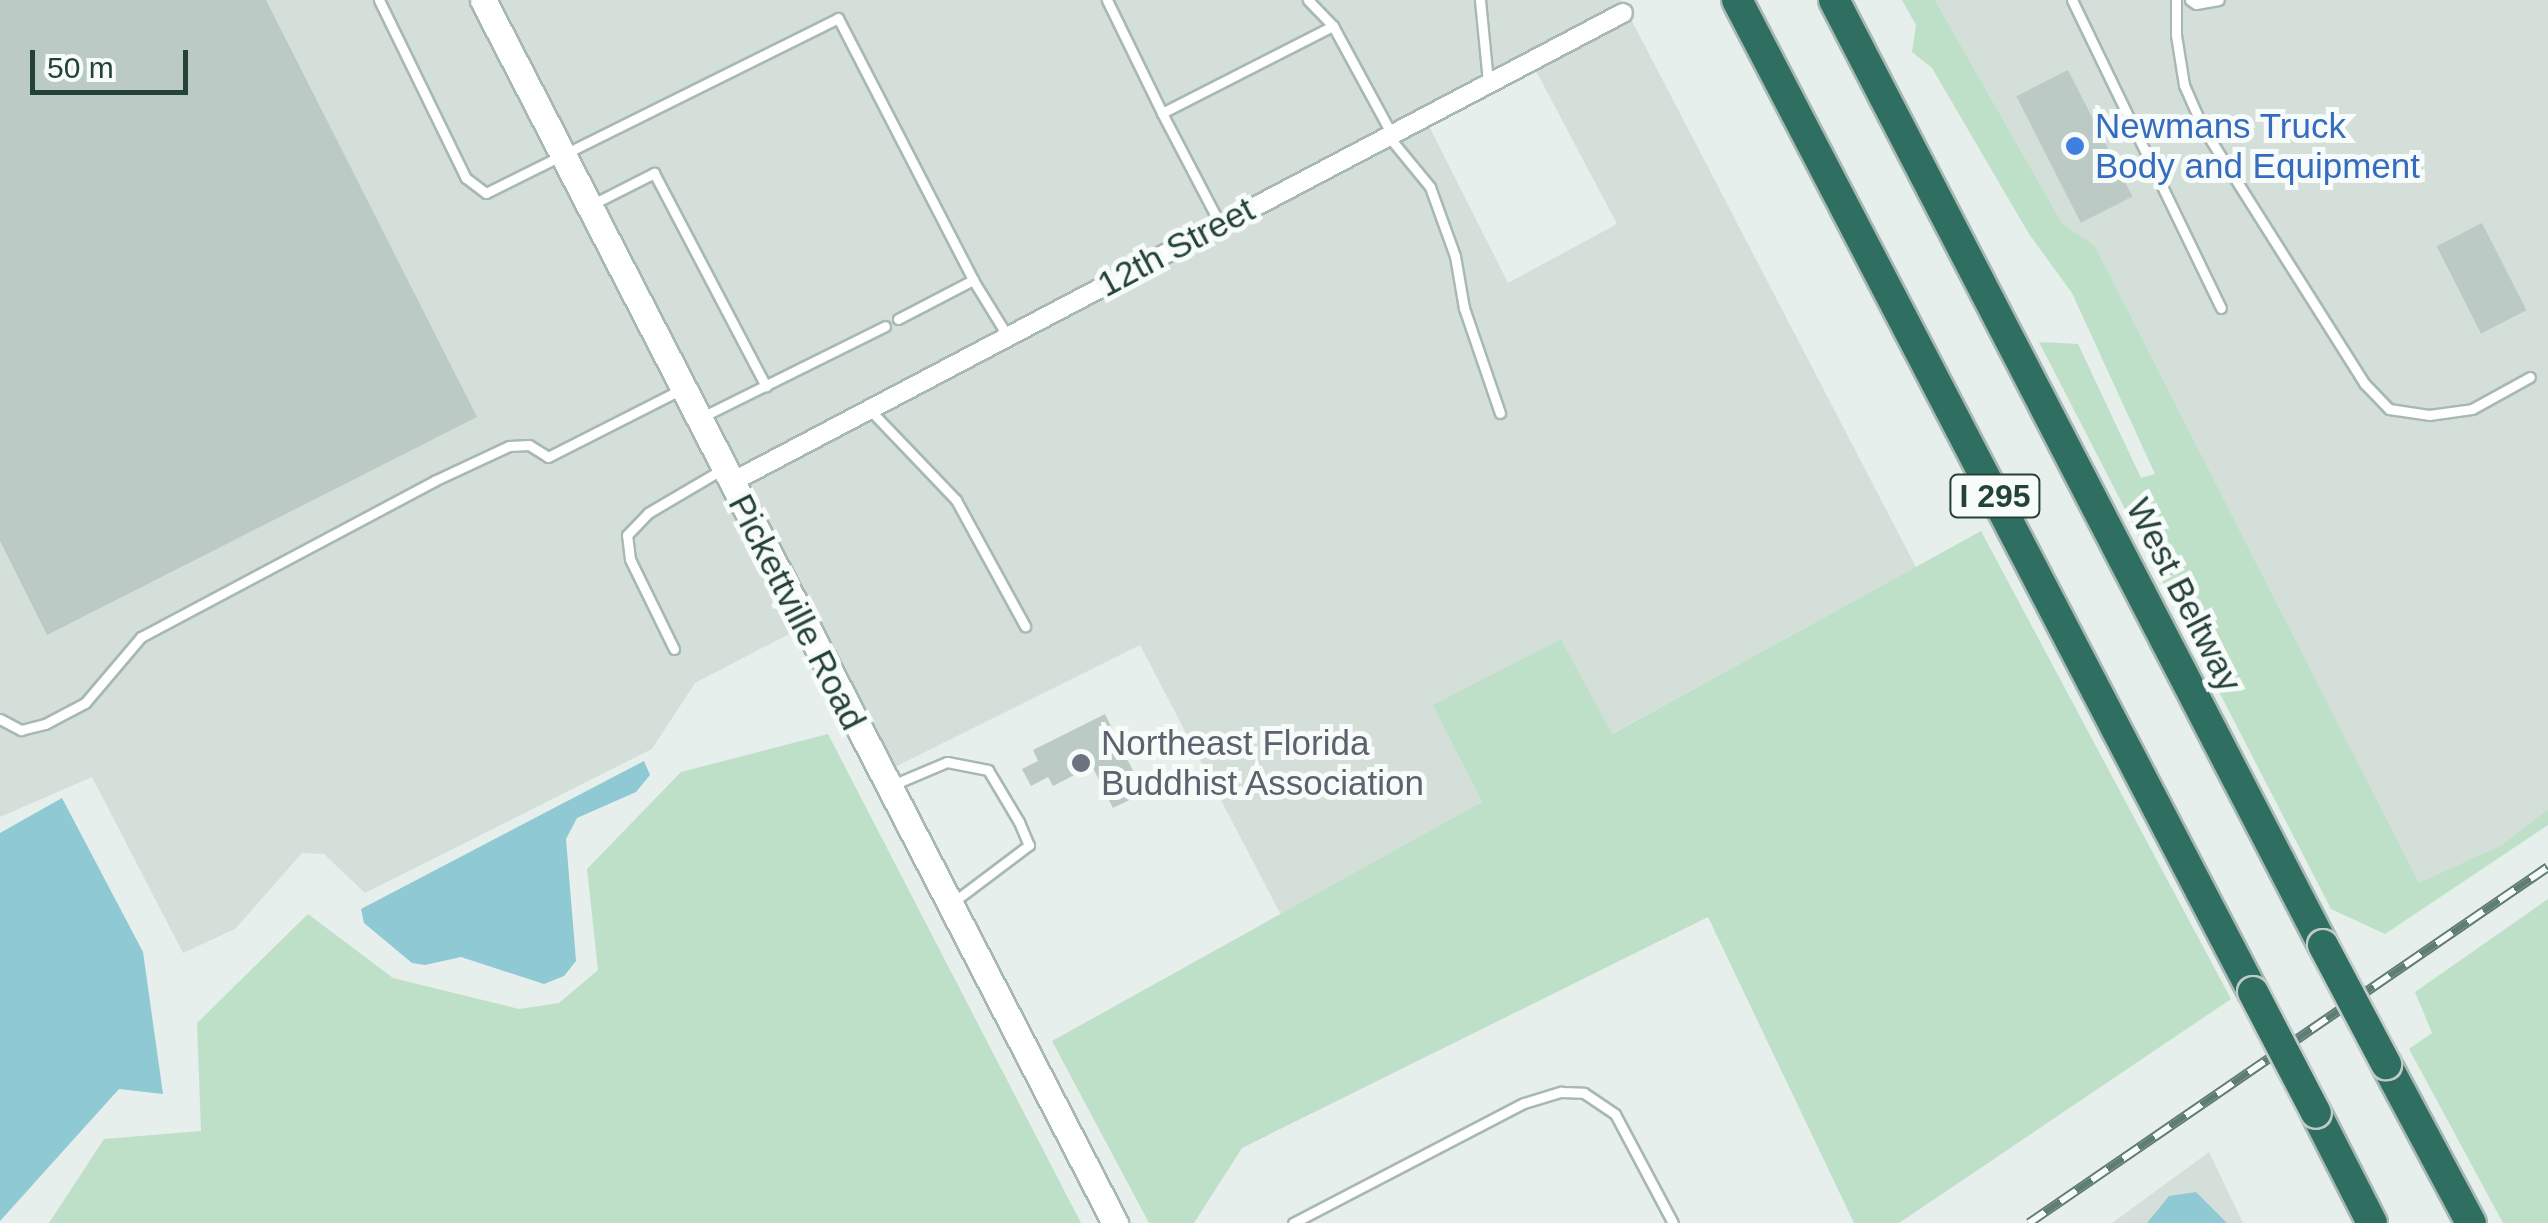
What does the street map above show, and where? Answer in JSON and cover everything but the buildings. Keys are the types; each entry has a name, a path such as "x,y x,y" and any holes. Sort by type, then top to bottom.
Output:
{"highway":[{"name":"I 295","path":"1737,0 2372,1223"},
{"name":"West Beltway","path":"1834,0 2471,1223"}],"street":[{"name":"Pickettville Road","path":"483,0 1115,1223"},
{"name":"12th Street","path":"726,476 868,408 1624,13"}],"lane":[{"path":"380,0 474,188 486,193 838,18 1007,336"},
{"path":"1107,0 1220,224"},
{"path":"1308,0 1333,26 1390,134 1430,187 1455,256 1464,308 1500,413"},
{"path":"1480,0 1488,82"},
{"path":"2072,0 2220,308"},
{"path":"2176,0 2176,35 2184,85 2202,128 2364,384 2388,409 2429,415 2472,409 2530,376"},
{"path":"2190,0 2196,4 2218,0"},
{"path":"1162,112 1333,26"},
{"path":"588,206 654,172 766,386"},
{"path":"898,319 974,280"},
{"path":"698,420 884,326"},
{"path":"0,719 21,730 45,724 85,703 141,638 434,481 509,446 529,445 548,457 682,389"},
{"path":"868,408 956,500 1025,626"},
{"path":"674,648 630,559 627,536 648,513 726,476"},
{"path":"888,786 948,762 988,770 1019,822 1029,845 949,904"},
{"path":"1293,1223 1524,1103 1561,1092 1584,1093 1615,1114 1672,1223"}],"shaded area":[{"path":"0,0 471,0 795,631 695,683 652,749 365,893 324,854 302,853 235,929 183,953 92,777 0,817"},
{"path":"497,0 1621,0 1916,567 1611,734 1561,639 1434,705 1482,802 1281,915 1140,645 893,768","holes":["1534,67 1617,224 1508,283 1428,124"]},
{"path":"1935,0 2548,0 2548,809 2502,845 2419,884 2095,246 2062,223"},
{"path":"2209,1152 2243,1223 2112,1223"}],"green space":[{"path":"1902,0 1935,0 2062,223 2095,246 2419,883 2502,845 2548,809 2548,825 2385,934 2331,909 2039,342 2078,344 2141,478 2155,474 2072,293 2029,234 1932,68 1912,52 1916,25"},
{"path":"1981,531 2231,999 1899,1223 1854,1223 1708,917 1242,1148 1194,1223 1149,1223 1052,1041 1482,802 1433,705 1561,639 1612,734"},
{"path":"828,734 1081,1223 49,1223 104,1139 201,1131 197,1023 308,914 393,978 519,1009 559,1003 598,970 587,869 681,772"},
{"path":"2548,899 2548,1223 2503,1223 2409,1049 2432,1033 2415,992"}],"water":[{"path":"644,761 650,775 636,792 577,818 566,839 576,961 564,976 544,984 461,957 425,965 412,963 364,923 361,909"},
{"path":"62,798 143,952 163,1094 119,1089 0,1221 0,833"},
{"path":"2196,1192 2227,1223 2147,1223 2169,1196"}],"railway":[{"path":"2029,1223 2548,867"}],"place":[{"name":"Newmans Truck Body and Equipment","path":"2075,146"},
{"name":"Northeast Florida Buddhist Association","path":"1081,763"}]}
